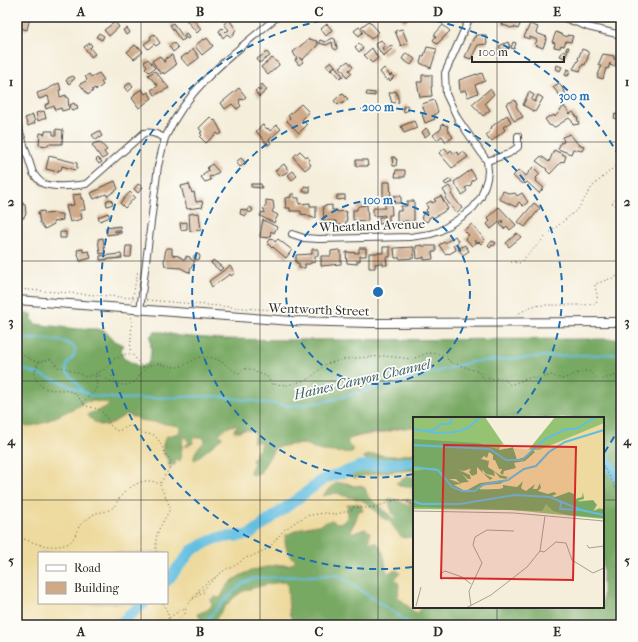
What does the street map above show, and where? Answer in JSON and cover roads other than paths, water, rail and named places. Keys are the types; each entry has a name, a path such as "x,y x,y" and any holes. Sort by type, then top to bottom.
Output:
{"main road":[{"name":"Wentworth Street","path":"17,300 292,321 371,323 621,322"}],"street":[{"path":"140,310 158,166 165,138 172,123 198,87 228,58 277,17"},
{"path":"470,17 445,73 446,94 458,119 487,161 508,154 518,148 518,136"},
{"path":"562,17 588,27 621,35"},
{"path":"17,123 32,173 44,184 55,186 74,186 86,184 144,133 154,133 165,138"},
{"name":"Wheatland Avenue","path":"292,234 304,238 319,239 410,237 436,233 463,216 473,208 481,198 487,179 487,161"}],"waterway":[{"path":"17,338 56,340 70,344 75,348 74,356 67,364 66,371 78,384 82,391"},
{"name":"Haines Canyon Channel","path":"17,367 61,382 93,396 120,399 216,396 289,406 323,402 471,362 553,356 621,354"},
{"path":"604,457 621,482"},
{"path":"168,580 192,550 216,538 249,535 324,479 361,466 413,462"},
{"path":"202,625 243,583 256,578 338,575 412,625"},
{"path":"118,625 143,604"}]}
